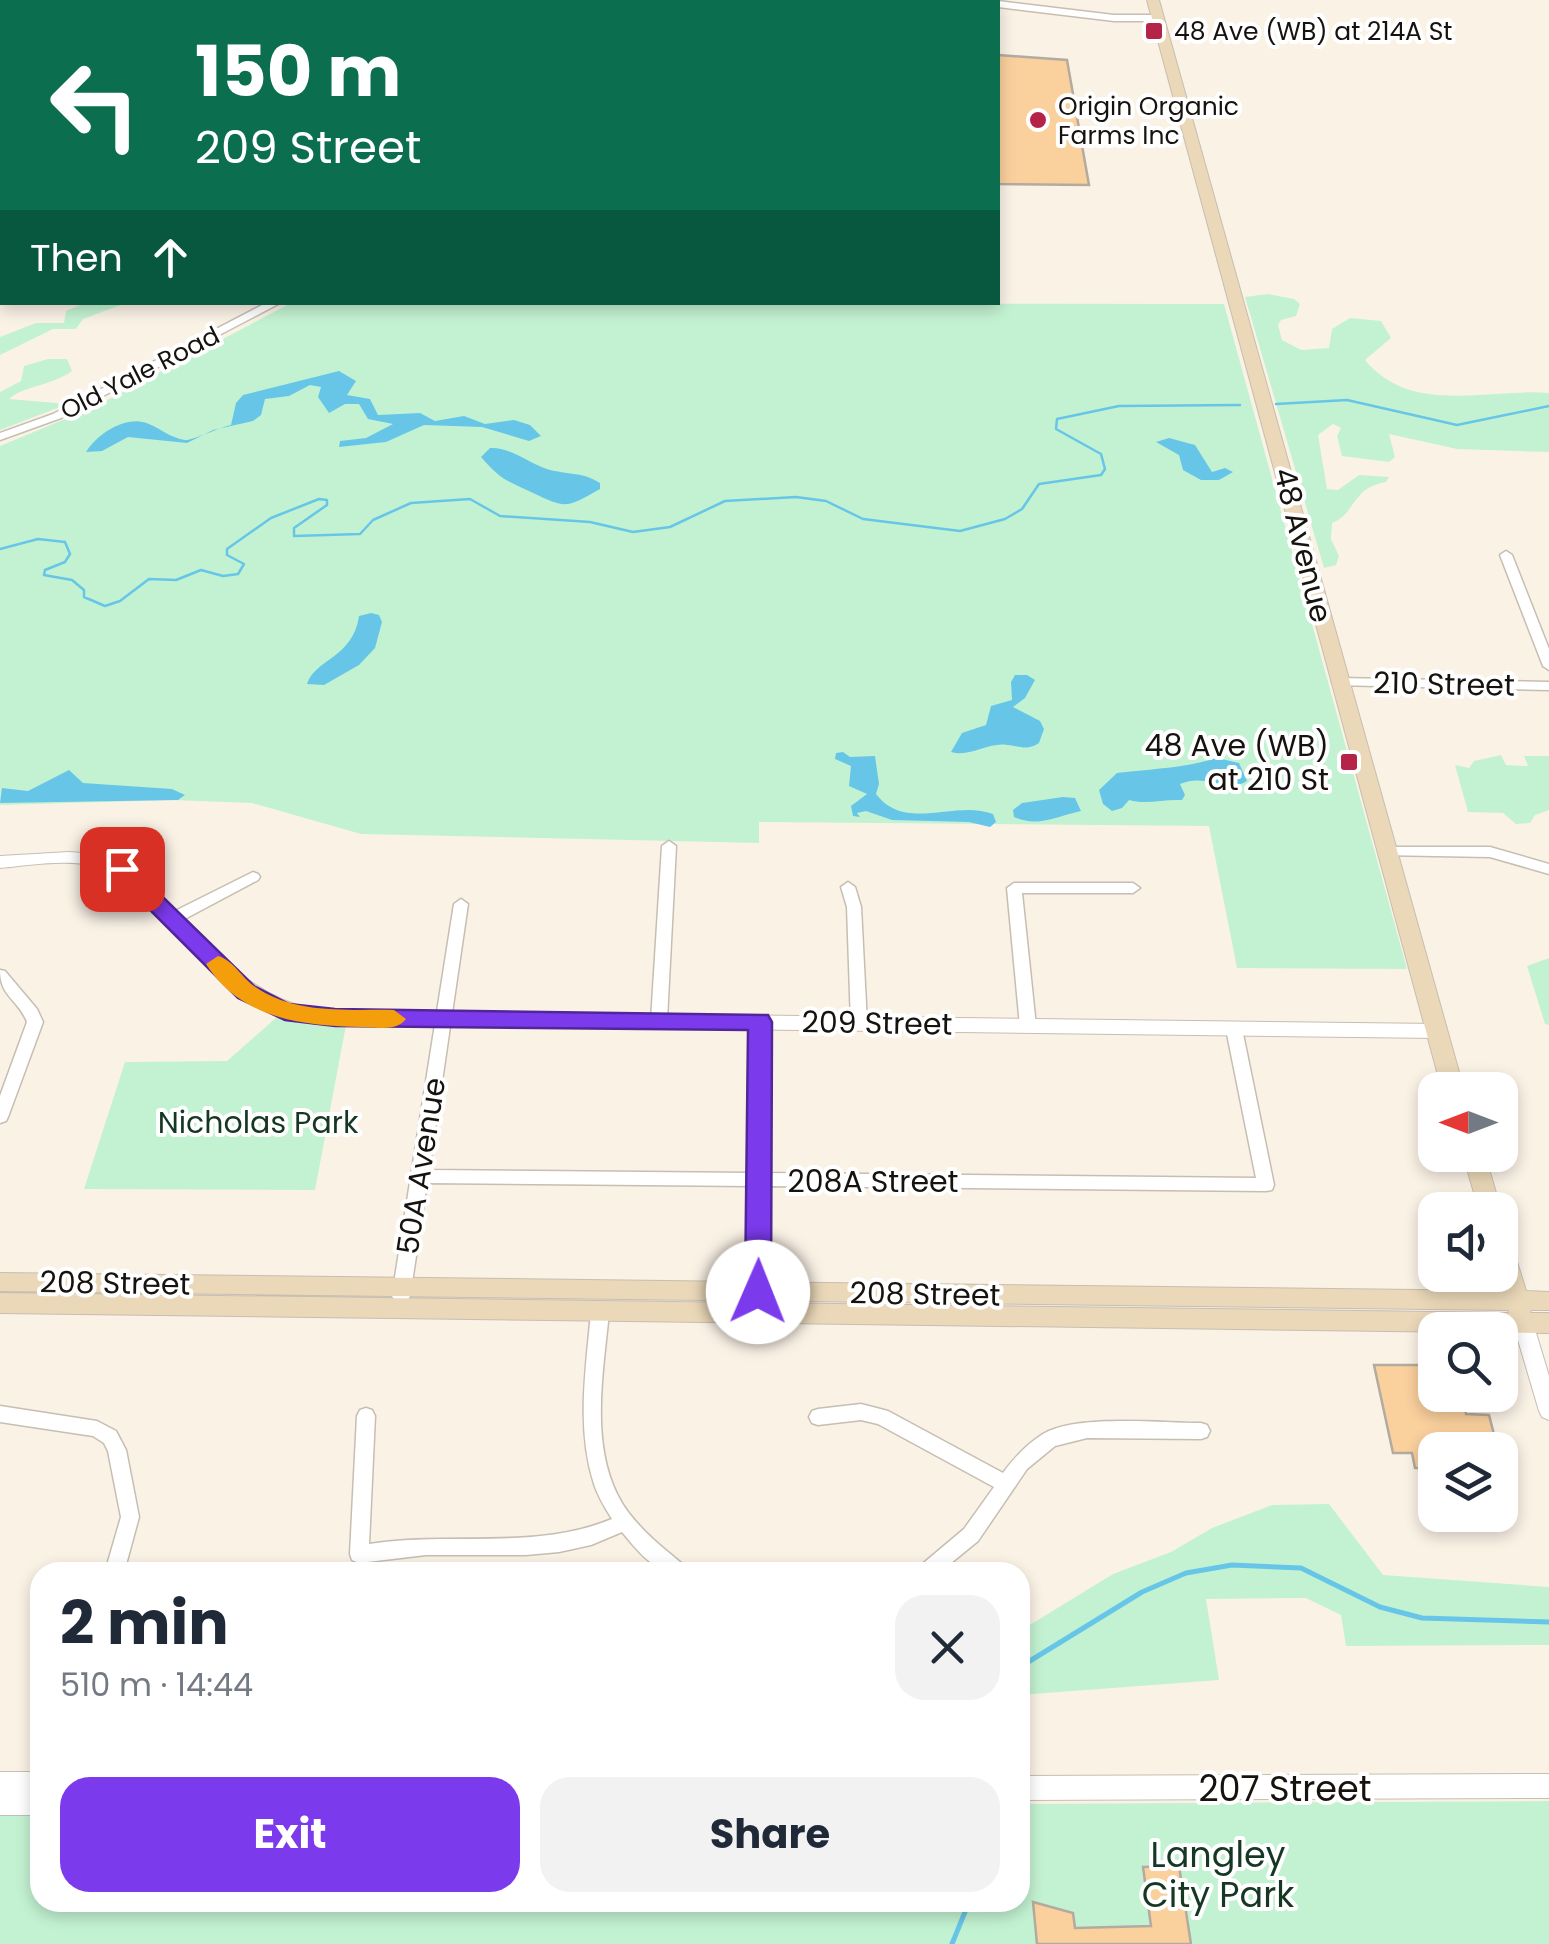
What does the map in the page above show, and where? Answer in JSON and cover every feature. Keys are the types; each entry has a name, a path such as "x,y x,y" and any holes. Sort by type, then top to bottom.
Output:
{"main road":[{"name":"48 Avenue","path":"1155,9 1449,1072"},
{"name":"208 Street","path":"0,1282 401,1298 600,1312 1520,1312 1549,1301"},
{"name":"208 Street","path":"0,1303 758,1292 1520,1312 1549,1323"},
{"path":"1514,1292 1520,1312"}],"street":[{"path":"1056,0 1058,12"},
{"path":"1000,4 1058,12 1155,9"},
{"name":"Old Yale Road","path":"0,437 57,416 271,305"},
{"path":"1506,555 1549,666"},
{"name":"210 Street","path":"1339,682 1549,686"},
{"path":"660,1020 669,846"},
{"path":"1386,852 1490,852 1549,868"},
{"name":"209 Street","path":"0,862 78,859 110,864 131,875 234,981 269,1006 315,1017 1436,1031"},
{"path":"174,918 253,878"},
{"path":"848,887 854,907 858,1023"},
{"path":"1028,1026 1014,888 1133,888"},
{"name":"50A Avenue","path":"401,1298 461,904"},
{"path":"0,975 32,1012 35,1022 0,1117"},
{"path":"758,1292 760,1022"},
{"name":"208A Street","path":"420,1176 1266,1185 1234,1029"},
{"path":"600,1312 591,1434 604,1488 623,1523 664,1562"},
{"path":"1520,1312 1549,1411"},
{"path":"818,1417 862,1412 882,1417 1006,1484"},
{"path":"0,1414 96,1428 110,1437 117,1450 130,1517 118,1562"},
{"path":"366,1416 359,1554 384,1548 561,1546 602,1534 623,1523"},
{"path":"939,1562 971,1535 1034,1450 1068,1432 1201,1431"},
{"path":"0,1784 30,1784"},
{"name":"207 Street","path":"1030,1788 1549,1786"},
{"path":"0,1804 30,1803"}],"green space":[{"path":"1268,294 1300,304 1296,316 1281,320 1278,325 1282,340 1301,350 1329,348 1332,329 1350,318 1381,321 1391,338 1365,360 1404,388 1451,396 1549,393 1549,452 1457,449 1389,434 1395,457 1389,462 1342,456 1337,436 1341,428 1333,424 1318,435 1327,489 1338,490 1359,475 1389,477 1366,490 1346,514 1332,523 1331,539 1339,556 1336,565 1324,568 1245,297"},
{"path":"1224,304 1407,969 1237,968 1209,826 759,822 759,843 361,834 252,803 171,800 0,805 0,446 94,407 287,305"},
{"path":"81,305 121,305 83,319 76,329 53,329 0,355 0,337 36,323 64,323 66,311"},
{"path":"48,359 67,359 72,371 9,399 68,404 0,430 0,392 21,381 24,366"},
{"path":"1501,755 1506,765 1528,766 1524,756 1549,756 1549,810 1535,815 1530,823 1516,824 1503,813 1468,812 1455,765 1469,768 1474,761"},
{"path":"1549,958 1549,1025 1545,1024 1527,966"},
{"name":"Nicholas Park","path":"277,1017 346,1025 315,1190 84,1189 125,1062 227,1061"},
{"path":"1329,1504 1383,1575 1549,1587 1549,1645 1346,1646 1341,1615 1306,1598 1206,1599 1219,1680 1030,1694 1030,1625 1113,1574 1272,1505"},
{"name":"Langley City Park","path":"1549,1801 1549,1944 0,1944 0,1810 30,1810 30,1912 1030,1912 1030,1804"}],"water":[{"path":"339,371 356,381 347,395 370,399 378,415 420,413 435,421 464,416 485,424 514,420 530,425 541,436 529,441 482,427 424,425 386,442 339,447 340,441 366,438 393,424 368,419 359,404 345,404 329,413 318,397 321,387 310,385 289,396 265,399 261,415 253,421 220,428 231,425 236,403 243,395"},
{"path":"131,422 149,424 185,440 204,435 187,443 128,437 102,451 86,452 105,433"},
{"path":"1169,438 1195,445 1212,472 1225,468 1233,472 1219,480 1201,480 1183,470 1179,455 1156,442"},
{"path":"490,448 511,452 551,470 586,477 600,483 600,489 573,503 553,502 500,476 481,457"},
{"path":"379,615 382,622 375,648 359,665 324,685 307,684 349,641 359,616"},
{"path":"1015,675 1035,680 1025,698 1013,707 1040,721 1044,729 1039,743 951,752 962,733 986,725 991,706 1012,700 1011,682"},
{"path":"836,753 850,757 875,756 879,784 876,794 888,805 916,814 978,810 993,814 996,822 990,827 969,822 892,820 866,811 857,813 860,817 853,816 851,806 867,794 849,786 851,766 835,759"},
{"path":"1217,758 1239,763 1247,781 1231,786 1190,781 1180,784 1185,795 1182,800 1129,800 1112,811 1103,804 1099,790 1117,773"},
{"path":"69,770 83,783 172,789 185,795 178,800 0,803 2,788 28,791"},
{"path":"1075,798 1081,811 1040,821 1014,817 1013,810 1022,803"}],"building":[{"name":"Origin Organic Farms Inc","path":"1000,55 1067,60 1089,185 1000,184"},
{"path":"1374,1365 1418,1365 1418,1412 1489,1415 1493,1432 1418,1432 1418,1468 1412,1453 1393,1453"},
{"path":"1179,1866 1191,1944 1037,1944 1033,1902 1073,1913 1075,1928 1151,1926 1143,1867"}],"waterway":[{"path":"1276,404 1347,400 1457,425 1549,406"},
{"path":"0,549 38,539 65,542 70,554 65,562 45,570 44,575 72,580 84,590 84,597 105,606 120,601 149,579 176,580 201,570 223,576 238,574 244,564 227,555 227,549 271,518 319,499 327,500 327,505 294,528 294,536 360,534 373,520 411,503 470,499 500,516 590,522 633,532 670,527 725,501 796,497 826,501 863,519 960,531 1005,519 1022,509 1039,484 1101,475 1105,469 1101,454 1056,429 1057,419 1119,406 1240,405"},
{"path":"1030,1661 1142,1592 1186,1573 1232,1565 1301,1568 1380,1607 1422,1618 1549,1622"},
{"path":"952,1944 965,1912"}],"slow traffic":[{"path":"218,964 246,992 285,1012 315,1017 394,1019"}],"place":[{"name":"48 Ave (WB) at 214A St","path":"1154,31"},
{"name":"Origin Organic Farms Inc","path":"1038,120"},
{"name":"48 Ave (WB) at 210 St","path":"1349,762"}],"route":[{"path":"122,869 246,992 285,1012 335,1018 760,1022 758,1292"}]}
